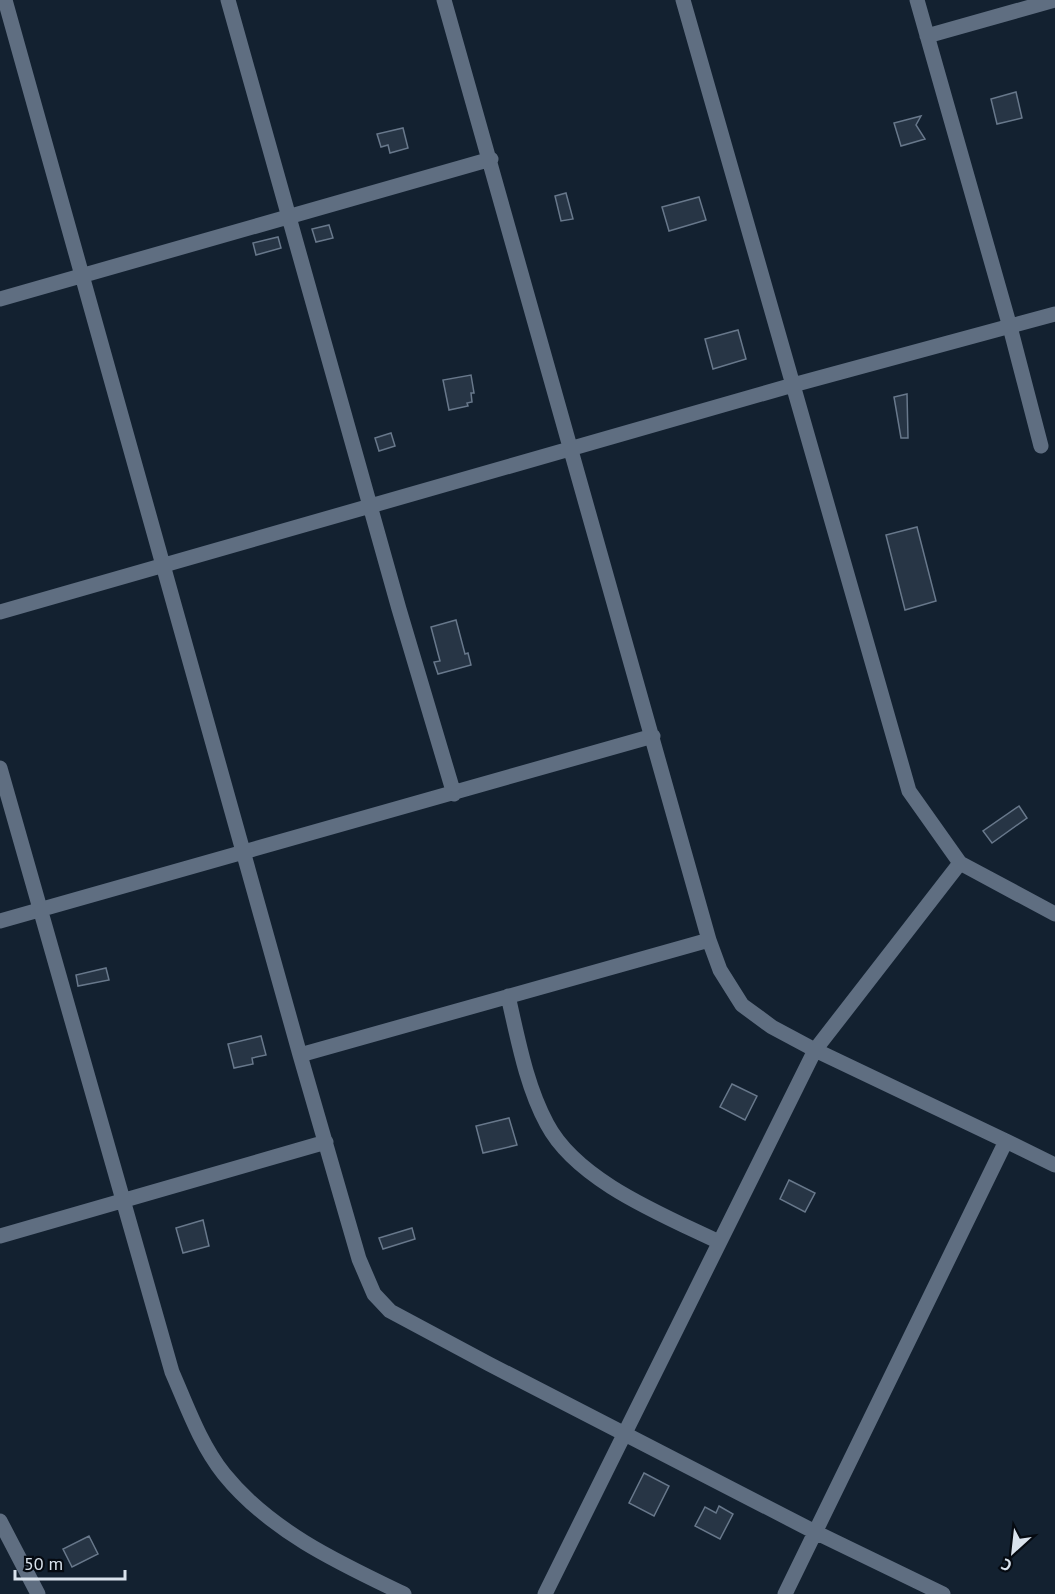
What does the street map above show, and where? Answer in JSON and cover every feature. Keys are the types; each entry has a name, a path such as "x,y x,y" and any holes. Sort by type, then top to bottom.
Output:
{"street":[{"path":"5,0 300,1055 359,1259 374,1294 390,1311 815,1532 943,1594"},
{"path":"228,0 288,219 454,794"},
{"path":"444,0 491,159 709,940 720,970 742,1005 772,1026 815,1050 1055,1165"},
{"path":"683,0 909,790 960,862 1055,914"},
{"path":"917,0 1010,327 1041,446"},
{"path":"927,36 1055,0"},
{"path":"0,299 288,219 491,159"},
{"path":"0,612 793,386 1055,314"},
{"path":"0,921 653,736"},
{"path":"0,768 42,909 171,1372 198,1430 223,1473 271,1521 344,1566 404,1594"},
{"path":"545,1594 815,1050 960,862"},
{"path":"300,1055 709,940"},
{"path":"508,996 528,1078 547,1125 566,1150 610,1185 660,1214 720,1242"},
{"path":"785,1594 1006,1141"},
{"path":"0,1236 326,1142"},
{"path":"0,1521 38,1594"}],"building":[{"path":"1016,92 1022,118 997,124 991,99"},
{"path":"921,116 916,125 925,139 901,146 894,123"},
{"path":"403,128 408,148 390,153 388,145 381,147 377,134"},
{"path":"566,193 573,219 561,221 555,196"},
{"path":"699,197 706,220 669,231 662,207"},
{"path":"329,225 333,238 316,242 312,229"},
{"path":"278,237 281,248 256,255 253,243"},
{"path":"738,330 746,359 713,369 705,339"},
{"path":"471,375 474,393 471,393 472,402 467,403 468,406 449,410 443,380"},
{"path":"907,394 908,438 901,438 894,397"},
{"path":"391,433 395,446 379,451 375,438"},
{"path":"917,527 936,601 905,610 886,535"},
{"path":"456,620 465,654 468,653 471,665 438,674 434,662 440,661 431,627"},
{"path":"1019,806 1027,818 992,843 983,831"},
{"path":"106,968 109,980 78,986 76,975"},
{"path":"261,1036 266,1055 252,1058 253,1064 234,1068 228,1044"},
{"path":"732,1084 757,1096 745,1120 720,1107"},
{"path":"509,1118 517,1145 483,1153 476,1126"},
{"path":"789,1180 815,1193 805,1212 780,1199"},
{"path":"203,1220 209,1246 183,1253 176,1228"},
{"path":"412,1228 415,1239 383,1249 379,1238"},
{"path":"644,1473 669,1486 654,1516 629,1503"},
{"path":"719,1506 733,1514 720,1539 695,1526 705,1507 716,1513"},
{"path":"89,1536 98,1554 72,1567 63,1549"}]}
